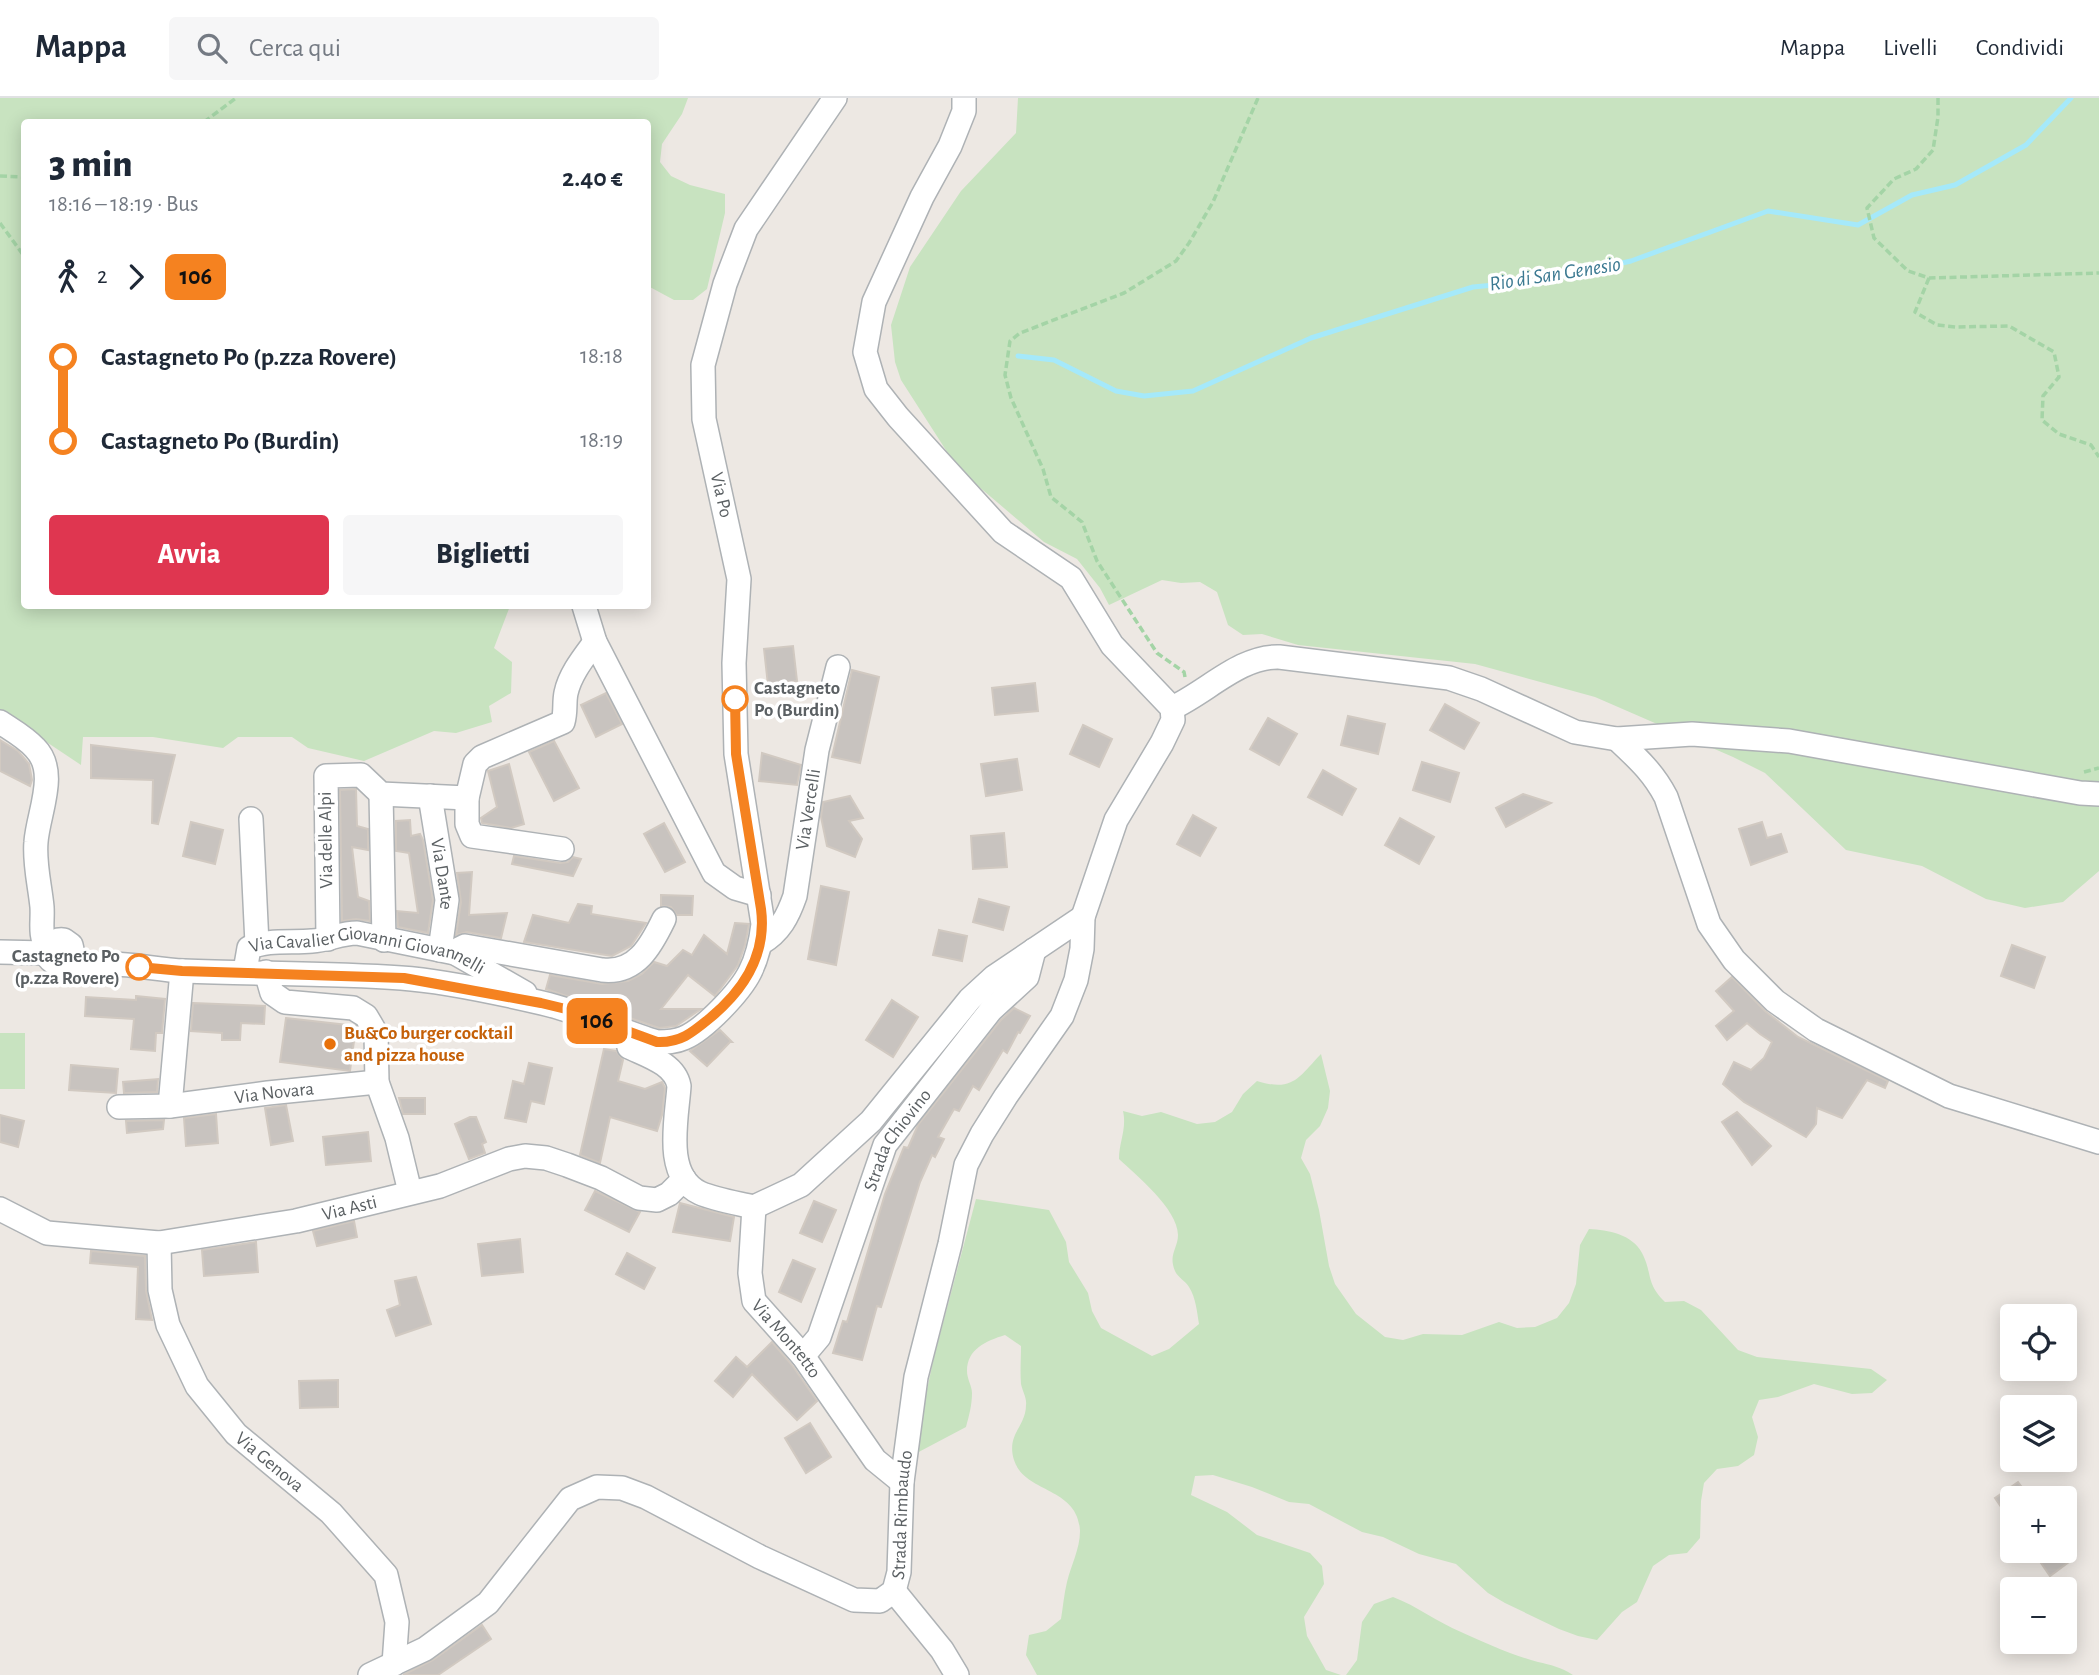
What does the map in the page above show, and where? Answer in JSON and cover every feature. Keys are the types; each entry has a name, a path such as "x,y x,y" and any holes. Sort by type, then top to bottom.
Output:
{"street":[{"name":"Via Po","path":"762,933 759,895 736,754 734,663 740,579 704,419 703,365 725,284 746,229 835,98"},
{"path":"964,98 964,111 950,146 922,197 874,302 865,352 876,389 898,417 1003,532 1071,578 1112,645 1180,704 1243,666 1268,656 1279,657 1450,678 1481,689 1575,732 1617,739 1692,734 1789,741 2080,793 2099,794"},
{"path":"585,609 596,642 714,873 734,888 759,895"},
{"path":"562,849 472,836 467,824 467,798 475,764 482,757 563,722 566,693 574,673 596,642"},
{"name":"Via Vercelli","path":"762,933 773,936 788,915 795,896 817,750 838,667"},
{"name":"Strada Rimbaudo","path":"370,1675 425,1649 488,1603 570,1499 597,1487 622,1488 646,1497 760,1557 853,1600 880,1601 894,1591 899,1572 902,1482 916,1377 950,1244 966,1165 1006,1096 1062,1016 1076,980 1082,949 1083,917 1116,820 1162,743 1180,704"},
{"path":"0,722 37,749 46,770 36,843 42,911 58,950 77,966 111,964 182,971 404,978 541,1003 570,1010 657,1042 671,1042 686,1038 743,985 762,933"},
{"path":"1617,739 1642,761 1656,778 1666,797 1709,925 1734,960 1775,1001 1816,1030 1949,1097 2099,1142"},
{"name":"Via delle Alpi","path":"327,939 326,776 361,775 381,794"},
{"path":"384,940 381,794 467,798"},
{"name":"Via Dante","path":"430,796 447,901 448,952"},
{"path":"251,819 257,944"},
{"name":"Strada Chiovino","path":"754,1207 801,1185 872,1121 970,999 994,977 1083,917"},
{"path":"448,952 465,946 618,971 640,959 664,919"},
{"name":"Via Cavalier Giovanni Giovannelli","path":"256,972 249,948 257,944 327,939 344,933 357,933 448,952 541,1003"},
{"path":"0,952 58,950"},
{"name":"Strada Chiovino","path":"803,1356 819,1336 885,1145 991,1010 1027,977 1034,950"},
{"path":"170,1106 182,971"},
{"path":"256,972 272,993 285,1002 353,1008 366,1016 376,1033 377,1082 397,1138 410,1192"},
{"path":"632,1034 629,1047 670,1068 677,1075 675,1160 684,1179 699,1192 754,1207"},
{"name":"Via Novara","path":"119,1107 170,1106 377,1082"},
{"name":"Via Asti","path":"0,1209 47,1233 159,1243 296,1221 440,1186 509,1159 525,1156 546,1158 567,1165 601,1178 639,1198 657,1200 669,1194 684,1179"},
{"name":"Via Montetto","path":"754,1207 750,1273 754,1301 803,1356 875,1460 902,1482"},
{"name":"Via Genova","path":"159,1243 160,1290 168,1325 197,1386 236,1434 331,1513 386,1575 397,1622 394,1664"},
{"path":"894,1591 942,1650 957,1675"}],"path":[{"path":"208,119 236,98"},
{"path":"1180,704 1185,671 1157,653 1097,561 1082,522 1051,497 1043,469 1011,398 1004,375 1010,341 1020,333 1124,293 1176,261 1213,202 1258,98"},
{"path":"1938,98 1933,150 1916,169 1894,180 1867,208 1874,238 1881,246 1908,271 1929,278 2099,273"},
{"path":"0,177 21,177"},
{"path":"0,223 21,252"},
{"path":"1929,278 1915,312 1937,324 1956,327 2009,326 2054,352 2060,377 2043,396 2042,421 2059,434 2091,445 2099,457"}],"green space":[{"path":"0,98 688,98 682,114 662,144 660,162 671,176 690,185 725,194 725,213 707,289 693,300 674,300 651,288 651,119 21,119 21,609 509,609 494,648 512,662 511,693 489,706 492,722 456,733 434,731 364,761 308,748 292,737 238,737 223,748 153,737 83,737 81,765 0,711"},
{"path":"1018,98 2099,98 2099,871 2063,902 2025,908 1986,899 1922,866 1846,850 1765,773 1595,697 1475,664 1298,645 1262,634 1243,635 1228,625 1217,592 1200,582 1162,580 1109,605 1100,588 1077,559 1044,542 958,469 901,380 895,362 891,325 910,267 961,191 1016,133"},
{"path":"0,1033 25,1033 25,1089 0,1089"},
{"path":"1321,1054 1330,1091 1328,1108 1320,1126 1306,1140 1301,1158 1310,1174 1335,1284 1356,1314 1385,1337 1403,1340 1423,1334 1462,1335 1499,1322 1517,1328 1535,1327 1557,1318 1569,1303 1576,1284 1580,1245 1589,1229 1619,1234 1632,1241 1642,1253 1652,1283 1665,1302 1684,1301 1701,1310 1738,1350 1757,1357 1871,1369 1887,1380 1872,1393 1852,1394 1814,1384 1778,1397 1759,1400 1752,1417 1758,1437 1754,1455 1738,1466 1717,1469 1704,1483 1700,1538 1687,1553 1669,1555 1653,1566 1637,1602 1622,1612 1597,1640 1559,1629 1505,1603 1488,1593 1456,1564 1419,1554 1383,1537 1362,1532 1309,1504 1289,1502 1213,1475 1195,1476 1191,1495 1227,1512 1257,1535 1310,1553 1322,1566 1324,1584 1304,1617 1307,1636 1326,1670 1341,1675 1037,1675 1026,1655 1029,1635 1046,1631 1061,1619 1080,1531 1077,1516 1070,1506 1029,1479 1020,1471 1014,1460 1014,1437 1023,1419 1026,1405 1021,1384 1021,1346 1005,1335 985,1343 974,1352 967,1371 972,1393 966,1427 913,1455 934,1357 976,1199 1049,1210 1066,1242 1069,1262 1088,1293 1092,1311 1101,1328 1152,1356 1169,1349 1199,1324 1197,1310 1188,1285 1176,1273 1173,1265 1178,1235 1171,1214 1155,1193 1119,1159 1123,1111 1142,1116 1161,1112 1197,1124 1215,1122 1232,1112 1243,1094 1257,1081 1287,1084 1300,1076"},
{"path":"1393,1597 1452,1628 1518,1656 1560,1668 1573,1675 1346,1675 1357,1660 1362,1622 1374,1604"}],"building":[{"path":"793,646 797,681 768,685 764,649"},
{"path":"852,670 879,677 860,763 832,757"},
{"path":"1035,683 1038,711 995,715 992,688"},
{"path":"606,693 622,724 596,737 581,705"},
{"path":"1445,704 1479,723 1464,749 1430,730"},
{"path":"1348,716 1385,724 1378,754 1341,745"},
{"path":"1268,718 1297,734 1279,765 1250,749"},
{"path":"1083,725 1112,739 1099,767 1070,754"},
{"path":"0,740 18,751 29,764 32,780 30,786 0,771"},
{"path":"554,741 579,788 554,801 529,752"},
{"path":"91,745 175,755 158,824 152,823 153,780 91,778"},
{"path":"762,753 801,765 797,785 759,781"},
{"path":"1017,759 1022,790 986,796 981,764"},
{"path":"1422,762 1459,773 1450,802 1413,790"},
{"path":"509,764 524,824 511,828 482,823 481,818 497,807 488,771"},
{"path":"1323,770 1356,789 1342,815 1308,797"},
{"path":"356,789 357,826 368,829 368,850 352,847 358,897 369,901 370,921 342,921 340,790"},
{"path":"1523,794 1551,803 1506,827 1496,808"},
{"path":"850,796 863,818 849,821 862,839 855,857 827,846 821,817 823,802"},
{"path":"1193,815 1216,828 1200,856 1177,844"},
{"path":"1400,818 1434,837 1419,864 1385,845"},
{"path":"410,820 411,836 420,834 423,840 433,900 428,933 398,927 397,911 418,913 409,853 396,851 396,821"},
{"path":"191,822 223,830 215,864 183,856"},
{"path":"1762,822 1767,838 1781,834 1787,852 1751,865 1739,829"},
{"path":"664,823 685,862 665,872 644,834"},
{"path":"1004,833 1007,867 973,869 971,836"},
{"path":"514,856 560,863 568,862 573,857 581,859 573,876 512,864"},
{"path":"472,872 469,915 507,913 501,938 467,932 456,935 461,902 457,873"},
{"path":"821,886 849,892 836,965 808,959"},
{"path":"661,895 693,896 692,915 677,915 671,907 661,906"},
{"path":"979,899 1009,907 1003,930 973,922"},
{"path":"578,904 592,906 591,914 646,923 631,946 612,956 524,942 533,915 569,923"},
{"path":"735,923 749,924 738,965 715,996 688,975 661,1009 701,1009 676,1026 659,1028 546,989 550,975 602,984 628,981 642,974 654,962 667,966 683,950 692,955 704,935 727,954"},
{"path":"939,930 967,936 962,961 933,955"},
{"path":"2012,945 2045,957 2034,988 2001,976"},
{"path":"1732,977 1765,1011 1798,1037 1888,1081 1885,1088 1867,1080 1842,1118 1817,1108 1816,1124 1806,1137 1744,1102 1723,1084 1734,1062 1751,1070 1764,1058 1772,1042 1747,1023 1727,1040 1716,1026 1734,1011 1716,991"},
{"path":"136,996 165,999 162,1033 156,1033 155,1051 131,1049 134,1019 85,1016 86,997 136,1000"},
{"path":"892,1000 918,1017 893,1057 866,1040"},
{"path":"193,1003 265,1006 264,1024 241,1023 240,1040 222,1040 222,1033 191,1031"},
{"path":"1014,1008 1030,1016 1007,1053 1003,1050 979,1090 973,1086 959,1111 954,1109 938,1137 944,1139 935,1157 932,1155 920,1182 881,1307 877,1306 862,1360 833,1353 843,1321 847,1322 885,1194 904,1147 908,1148 918,1125 1001,1020"},
{"path":"286,1018 356,1026 350,1071 280,1062"},
{"path":"720,1030 732,1042 707,1066 690,1051"},
{"path":"604,1049 616,1051 623,1060 618,1081 645,1089 662,1082 665,1088 657,1131 610,1117 600,1163 580,1155"},
{"path":"529,1063 552,1068 544,1104 531,1101 526,1122 505,1118 513,1081 524,1084"},
{"path":"71,1065 118,1069 116,1093 69,1090"},
{"path":"158,1079 157,1092 124,1093 123,1082"},
{"path":"399,1098 425,1098 425,1114 403,1114"},
{"path":"286,1105 293,1141 271,1145 265,1108"},
{"path":"1737,1112 1771,1146 1752,1165 1722,1122"},
{"path":"216,1114 218,1143 186,1146 184,1118"},
{"path":"0,1115 24,1121 18,1147 0,1142"},
{"path":"476,1117 486,1142 482,1144 485,1153 469,1159 455,1124"},
{"path":"164,1120 163,1129 127,1133 126,1121"},
{"path":"368,1132 371,1161 326,1165 323,1137"},
{"path":"595,1191 640,1212 629,1232 585,1210"},
{"path":"814,1201 836,1210 822,1242 800,1233"},
{"path":"680,1203 734,1217 730,1241 673,1232"},
{"path":"354,1221 357,1237 317,1246 313,1231"},
{"path":"520,1239 523,1272 482,1276 478,1244"},
{"path":"256,1242 258,1272 204,1276 202,1250"},
{"path":"91,1251 145,1256 146,1291 152,1320 136,1319 138,1267 90,1263"},
{"path":"627,1253 655,1268 644,1289 616,1274"},
{"path":"793,1260 815,1269 801,1302 779,1292"},
{"path":"416,1277 431,1324 396,1336 387,1310 400,1305 395,1281"},
{"path":"772,1342 817,1401 797,1420 752,1374 733,1397 715,1381 736,1357 747,1367"},
{"path":"338,1380 338,1407 300,1408 299,1381"},
{"path":"810,1423 831,1457 806,1473 785,1438"},
{"path":"2041,1563 2068,1563 2050,1576"},
{"path":"482,1625 491,1639 438,1675 403,1675 433,1660"}],"waterway":[{"name":"Rio di San Genesio","path":"1018,356 1054,360 1116,391 1144,396 1193,391 1311,338 1473,287 1546,280 1631,261 1768,211 1858,225 1912,195 1955,185 2026,145 2071,98"}],"bus line":[{"name":"106","path":"139,967 182,971 404,978 570,1010 657,1042 686,1038 743,985 756,960 761,943 763,924 736,754 735,699"}],"place":[{"name":"Castagneto Po (Burdin)","path":"735,699"},
{"name":"Castagneto Po (p.zza Rovere)","path":"139,967"},
{"name":"Bu&Co burger cocktail and pizza house","path":"330,1044"}]}
